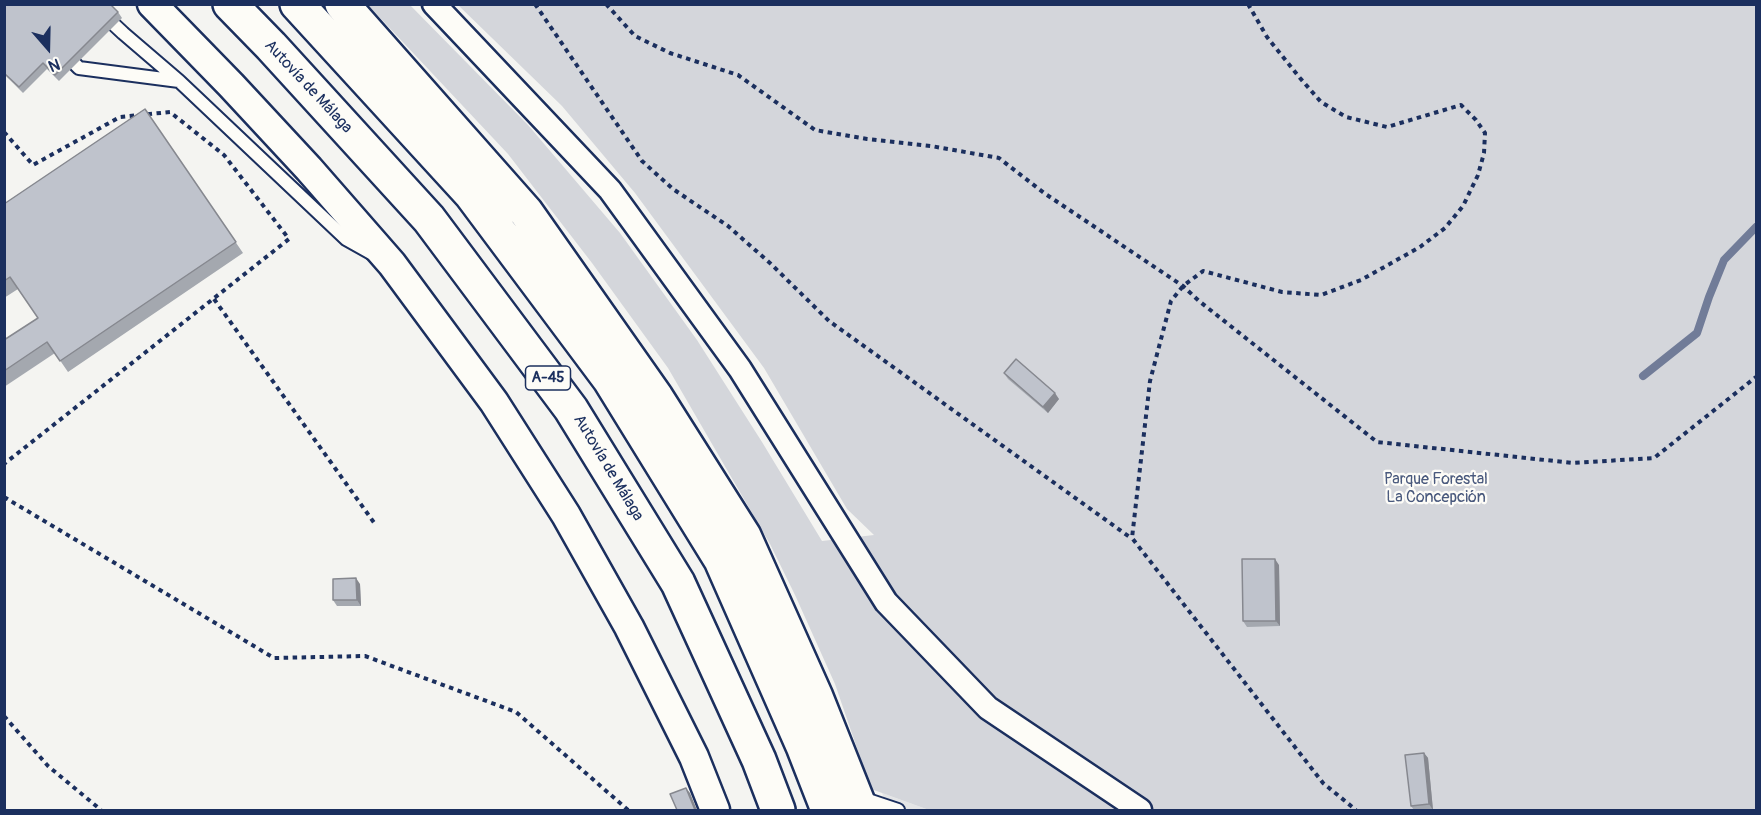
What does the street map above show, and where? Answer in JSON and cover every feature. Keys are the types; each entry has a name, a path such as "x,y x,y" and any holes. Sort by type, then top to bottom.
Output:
{"highway":[{"name":"Autovía de Málaga","path":"230,4 429,219 571,409 678,583 759,760 778,810"},
{"name":"A-45","path":"297,4 471,194 610,380 721,560 803,746 848,805"},
{"path":"342,4 526,212 656,397 744,536 816,697 848,805"}],"street":[{"path":"152,4 309,169 392,264 494,402 566,515 629,627 694,758 715,810"},
{"path":"434,4 610,190 740,369 886,602 988,708 1140,810"}],"lane":[{"path":"92,4 179,81 346,239 392,264"},
{"path":"56,44 79,68 179,81"},
{"path":"848,805 898,810"}],"path":[{"path":"535,4 642,161 673,189 728,226 829,321 1132,538 1323,783 1356,810"},
{"path":"606,4 634,36 670,52 738,75 815,130 999,158 1044,193 1183,285 1199,301 1377,442 1573,463 1654,458 1756,377"},
{"path":"1132,538 1150,381 1171,301 1183,285 1203,271 1282,292 1321,295 1361,280 1420,247 1444,228 1463,206 1478,175 1484,153 1485,133 1461,105 1386,127 1346,117 1321,102 1267,37 1248,4"},
{"path":"4,132 33,165 120,117 170,112 224,155 289,239 4,464"},
{"path":"214,299 375,524"},
{"path":"4,498 274,658 365,656 516,712 628,810"},
{"path":"4,716 48,766 100,810"}],"shaded area":[{"path":"882,793 929,810 889,810"}],"green space":[{"name":"Parque Forestal La Concepción","path":"368,5 410,5 528,125 620,233 697,340 822,541 874,535 847,509 764,368 635,193 562,106 458,5 1756,5 1756,810 929,810 871,789 835,684 795,595 770,544 668,368 592,263 508,154"}],"building":[{"path":"4,4 110,4 118,12 55,75 43,63 19,87 4,73"},
{"path":"145,109 236,242 60,361 47,342 4,371 4,340 38,318 10,277 4,281 4,204"},
{"path":"1016,359 1055,393 1043,407 1004,373"},
{"path":"1242,559 1275,559 1276,621 1243,621"},
{"path":"356,578 357,600 333,600 333,579"},
{"path":"1424,753 1429,804 1411,806 1405,755"},
{"path":"686,788 695,810 677,810 670,794"}],"waterway":[{"path":"1643,376 1697,333 1724,260 1756,227"}]}
